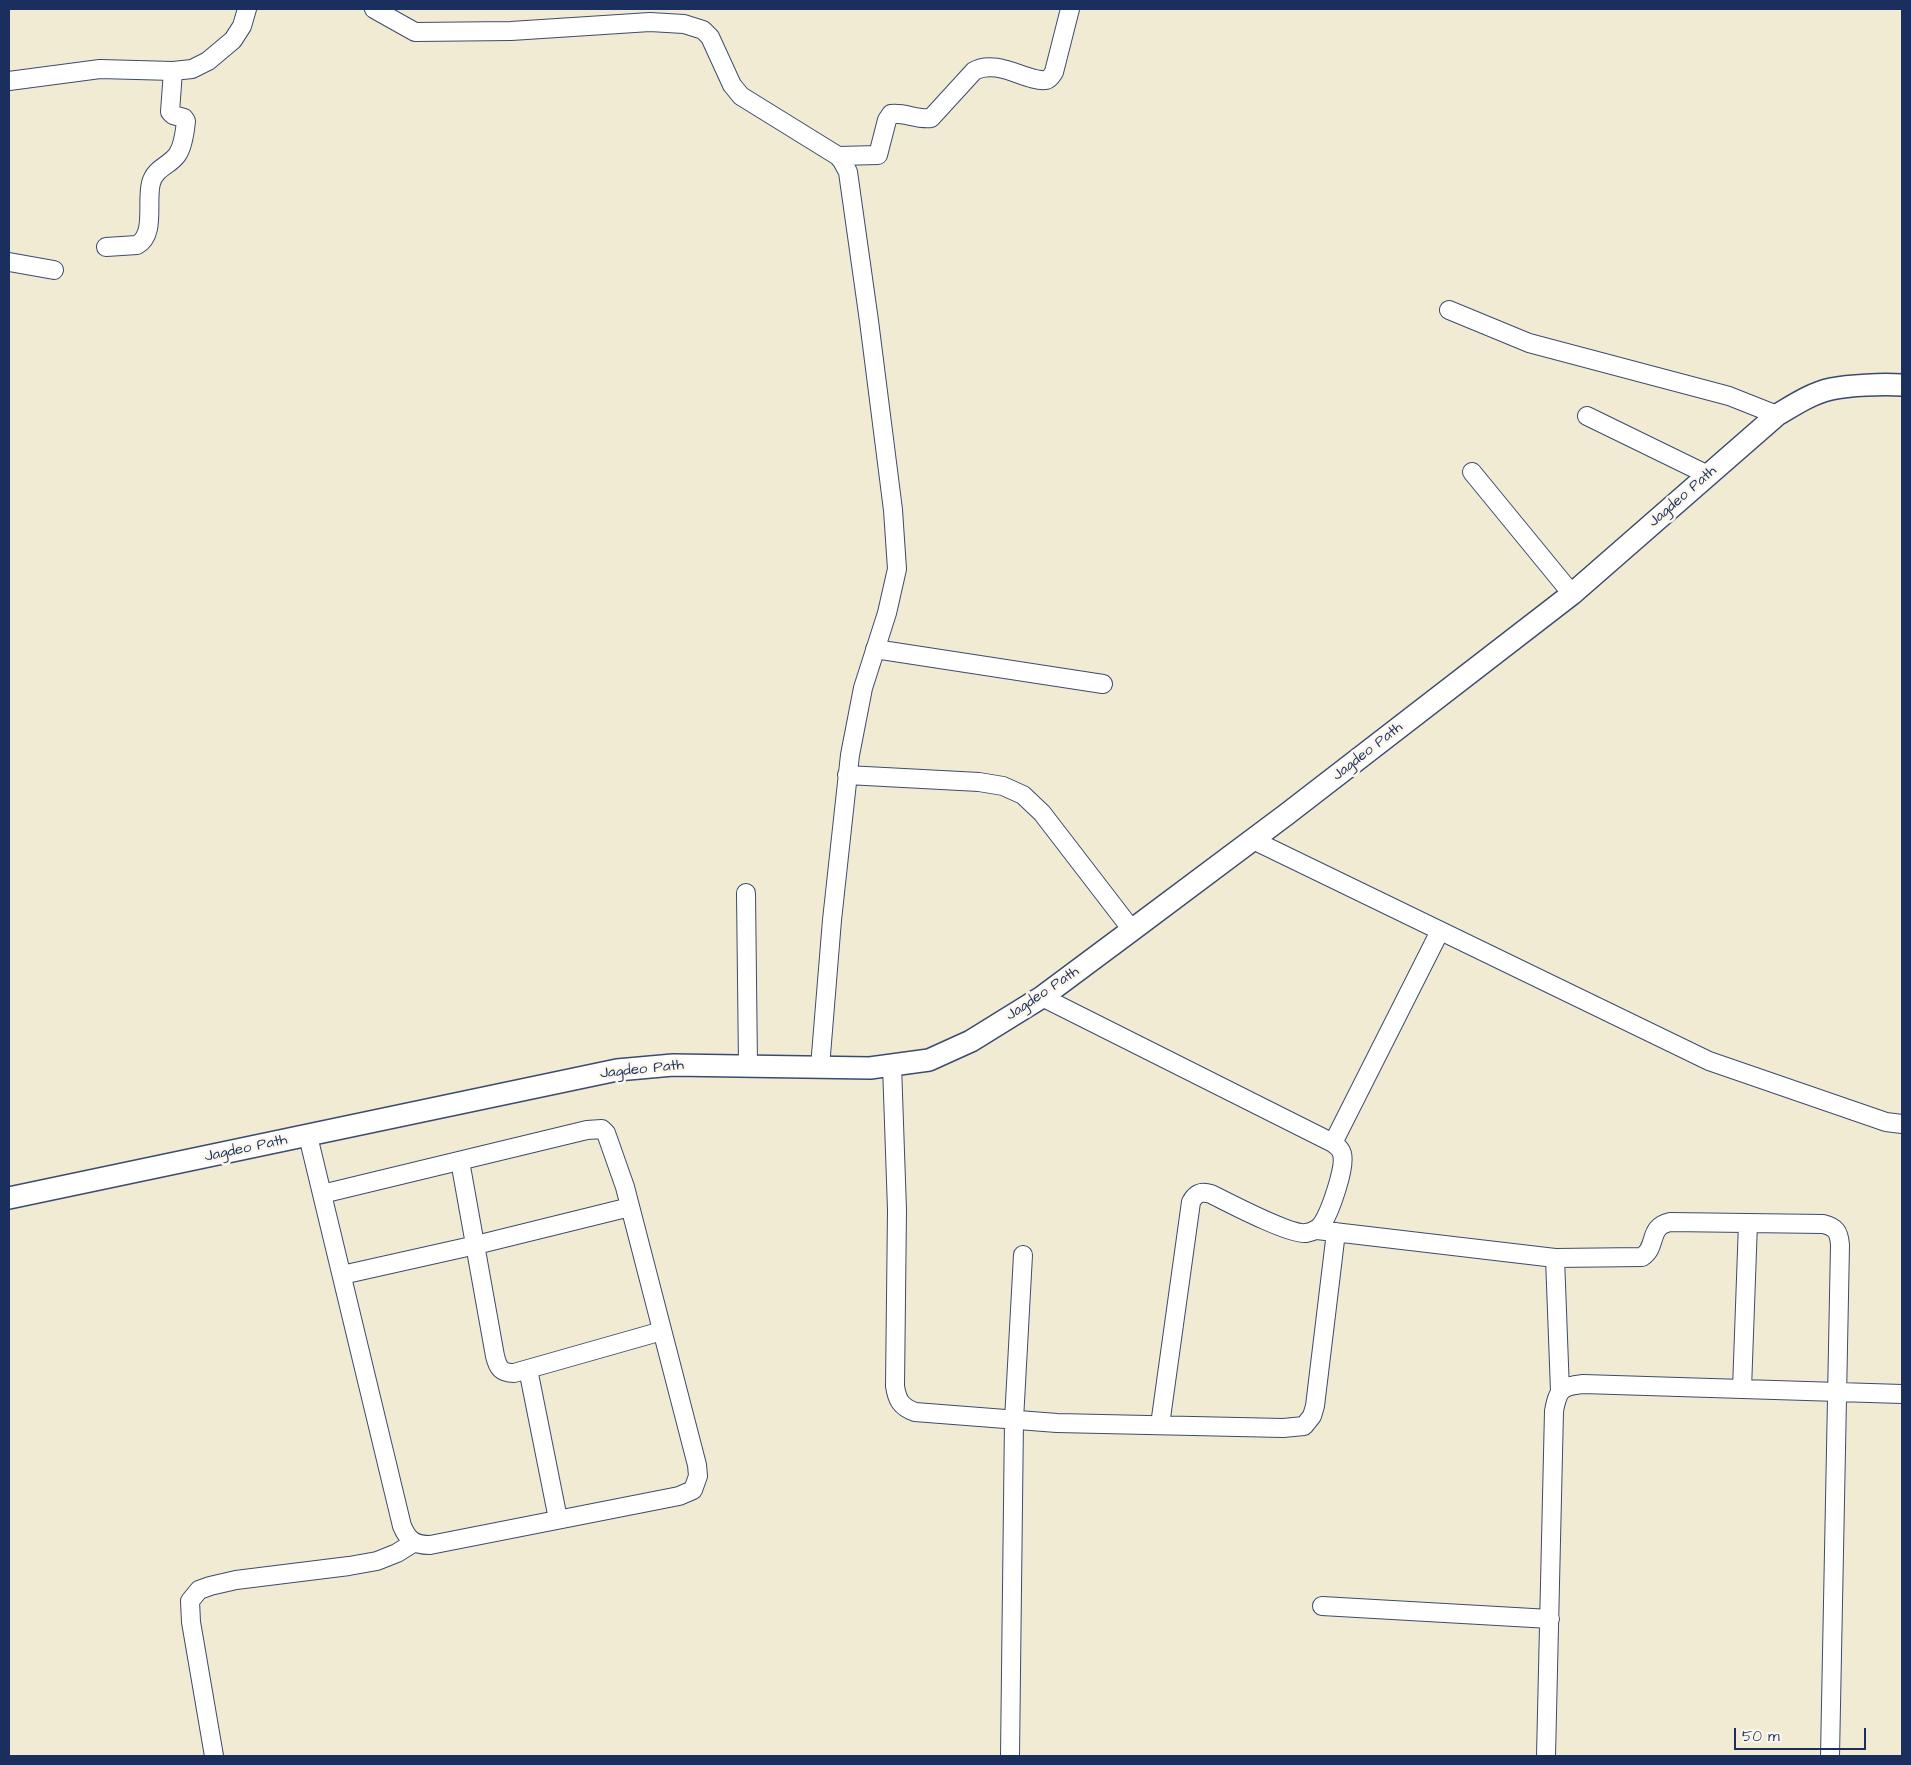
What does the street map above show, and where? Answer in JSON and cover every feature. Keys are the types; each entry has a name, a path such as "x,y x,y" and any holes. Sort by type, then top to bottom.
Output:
{"main road":[{"name":"Jagdeo Path","path":"9,1198 617,1070 673,1065 870,1068 929,1060 971,1041 1042,997 1253,840 1572,594 1777,415 1808,397 1831,389 1888,385 1902,386"}],"street":[{"path":"9,81 100,69 173,71 192,69 208,61 239,32 247,9"},
{"path":"374,9 415,32 483,32 591,17 684,24 703,30 710,37 732,85 740,96 838,156 845,166 850,182 870,330 896,544 897,569 893,591 857,711 847,775 832,920 820,1068"},
{"path":"838,156 878,156 887,120 891,114 897,113 925,119 930,118 974,70 978,68 994,68 1037,80 1050,78 1054,72 1070,9"},
{"path":"106,247 137,246 142,243 148,232 148,197 154,176 175,158 180,150 186,121 184,118 173,115 170,112 173,71"},
{"path":"9,262 54,270"},
{"path":"1450,310 1529,343 1729,396 1777,415"},
{"path":"1586,416 1708,475"},
{"path":"1472,472 1572,594"},
{"path":"875,649 1102,684"},
{"path":"847,775 979,782 1004,786 1023,795 1042,813 1132,930"},
{"path":"1253,840 1708,1062 1886,1122 1902,1124"},
{"path":"746,893 748,1066"},
{"path":"1333,1143 1440,931"},
{"path":"1042,997 1333,1143 1339,1148 1342,1154 1342,1169 1326,1216 1317,1230"},
{"path":"892,1066 896,1210 895,1386 898,1401 907,1410 1057,1423 1299,1427 1308,1422 1314,1406 1336,1232"},
{"path":"308,1136 402,1526 406,1537 413,1543 430,1545 679,1496 693,1490 697,1484 697,1465 630,1207 609,1140 602,1129 587,1130 322,1194"},
{"path":"460,1160 497,1365 503,1371 508,1373 528,1369 662,1331"},
{"path":"1160,1425 1191,1202 1194,1197 1202,1192 1211,1194 1295,1232 1304,1233 1317,1230 1555,1258 1642,1257 1650,1250 1657,1228 1662,1224 1670,1222 1824,1224 1831,1226 1838,1232 1840,1245 1830,1756"},
{"path":"342,1275 476,1245 630,1207"},
{"path":"1742,1389 1748,1223"},
{"path":"1010,1756 1014,1420 1023,1255"},
{"path":"1555,1258 1560,1391"},
{"path":"528,1369 558,1520"},
{"path":"1546,1756 1554,1412 1556,1398 1560,1391 1566,1386 1583,1384 1902,1394"},
{"path":"214,1756 191,1622 190,1601 194,1594 210,1586 236,1580 377,1561 413,1543"},
{"path":"1322,1606 1550,1619"}]}
